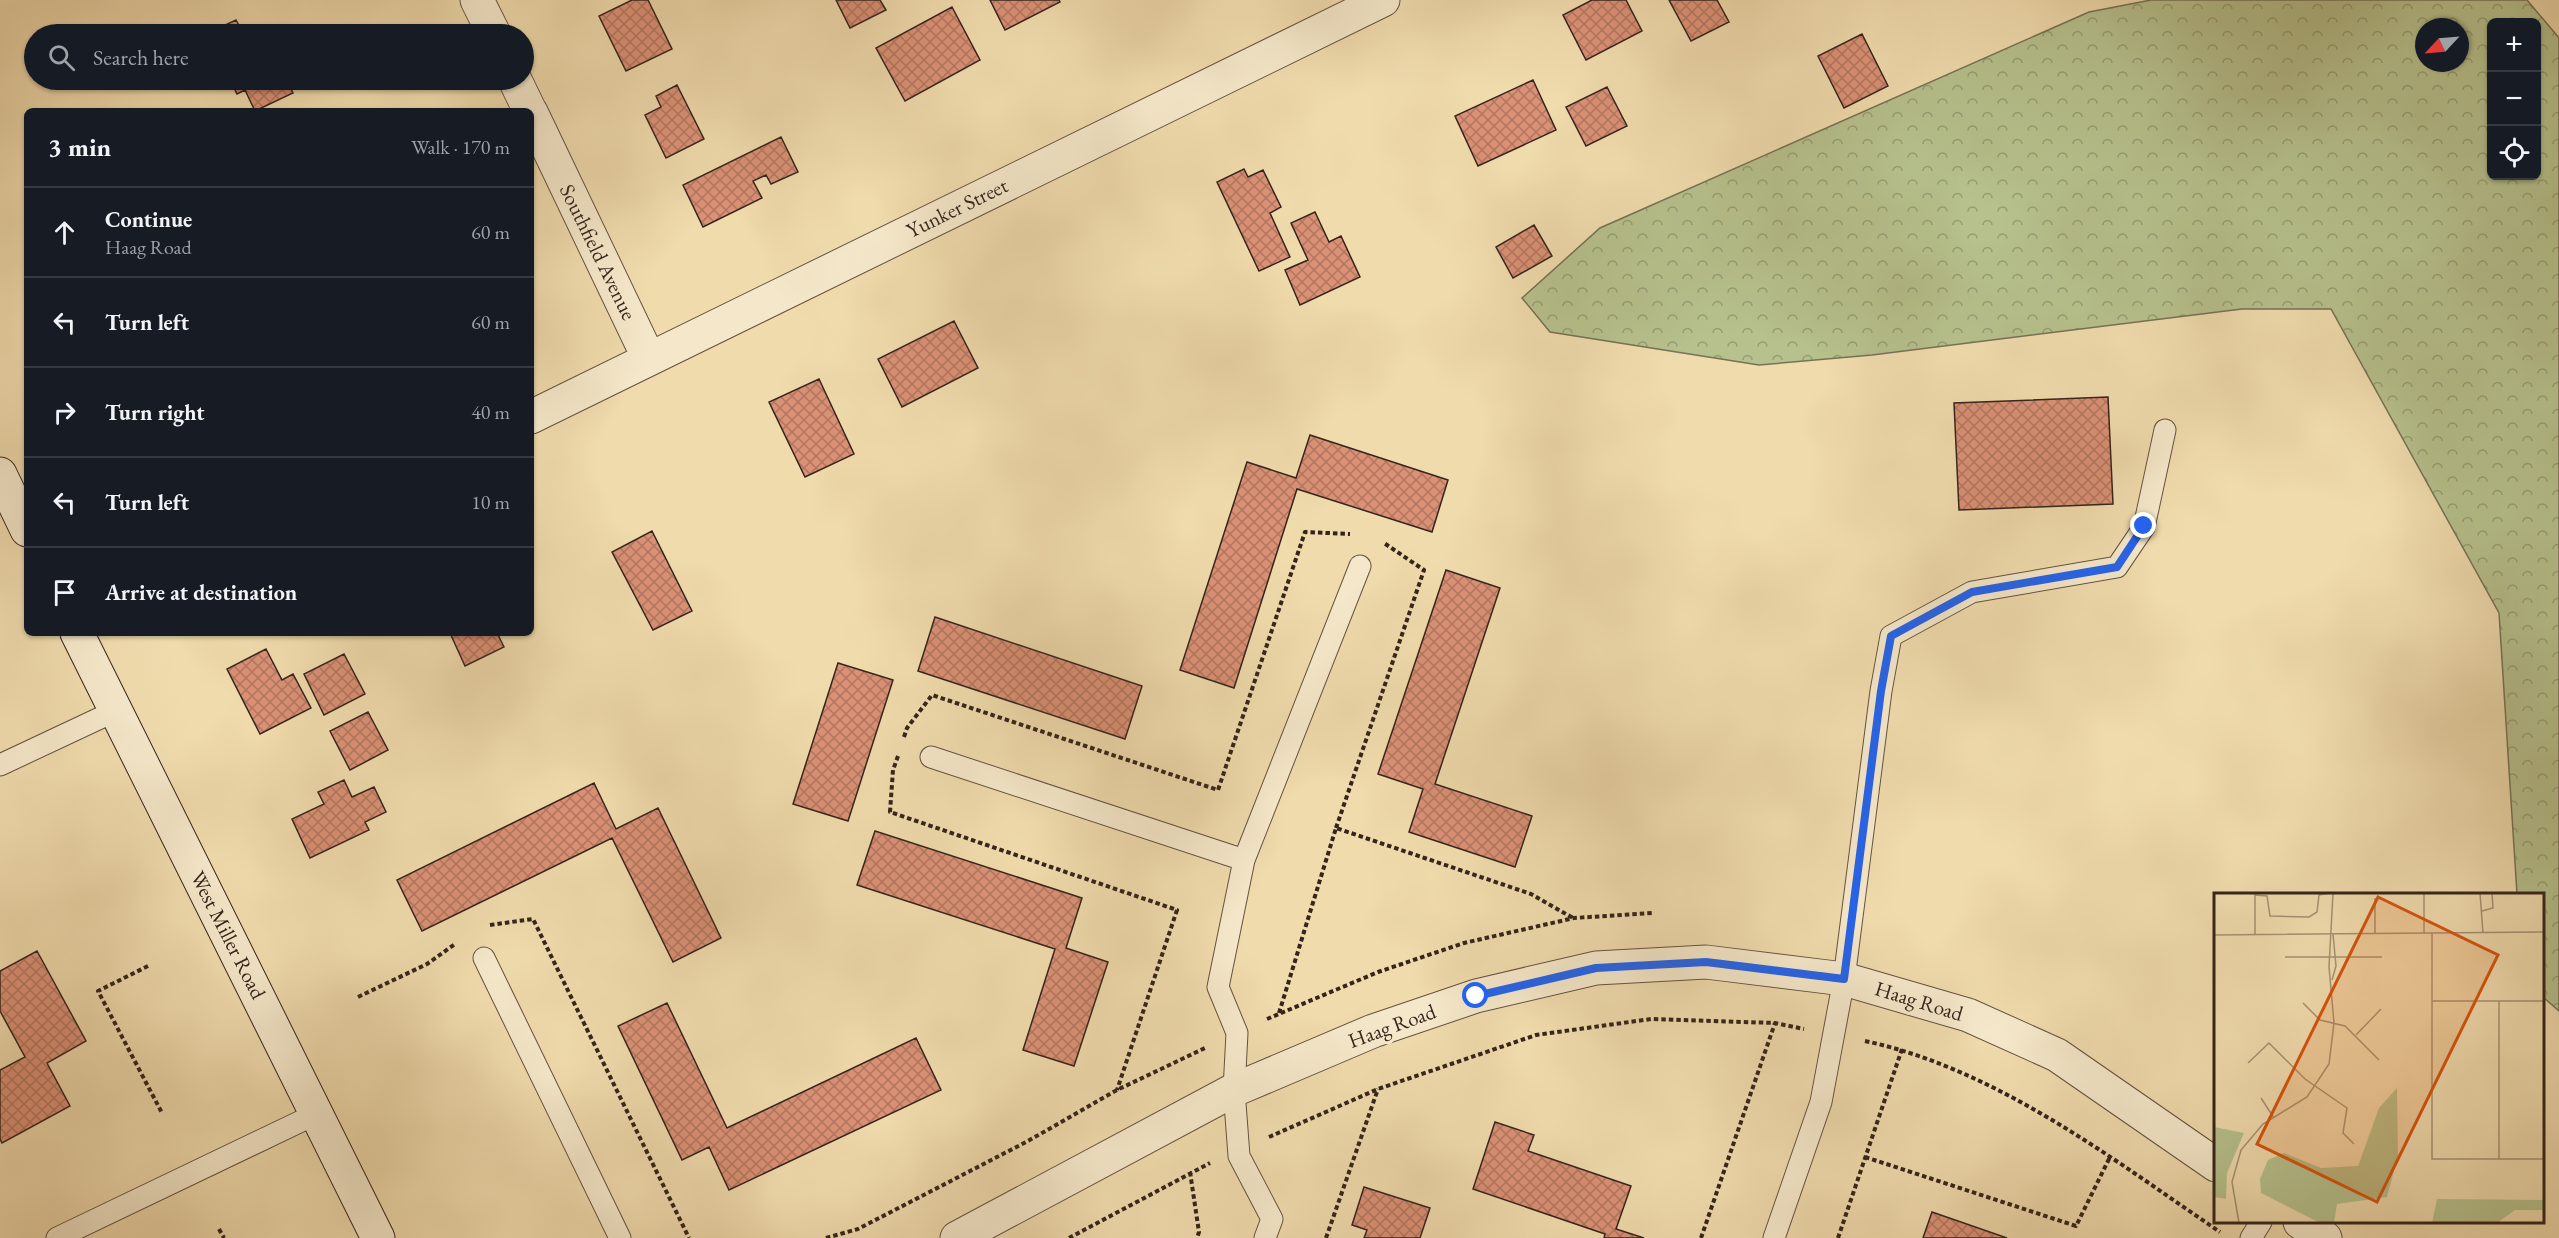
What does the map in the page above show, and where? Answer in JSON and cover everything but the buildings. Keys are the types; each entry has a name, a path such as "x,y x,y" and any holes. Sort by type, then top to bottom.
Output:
{"street":[{"path":"477,0 489,24"},
{"name":"Yunker Street","path":"534,416 1383,0"},
{"name":"Southfield Avenue","path":"520,90 529,108"},
{"name":"Southfield Avenue","path":"534,118 649,359"},
{"path":"0,474 24,524"},
{"name":"West Miller Road","path":"83,636 115,711 318,1113 378,1238"},
{"name":"Haag Road","path":"957,1238 1234,1090 1373,1031 1476,996 1596,968 1706,962 1844,979 1968,1015 2057,1055 2214,1163"},
{"path":"2303,1223 2325,1238"}],"lane":[{"path":"1774,1238 1821,1102 1844,979 1881,691 1891,636 1972,592 2117,567 2144,526 2165,430"},
{"path":"1265,1238 1272,1219 1238,1151 1234,1090 1237,1033 1218,987 1244,860 1360,566"},
{"path":"0,765 115,711"},
{"path":"931,757 1244,860"},
{"path":"484,958 620,1238"},
{"path":"57,1238 318,1113"},
{"path":"2251,1238 2260,1223"}],"path":[{"path":"903,739 906,728 932,695 1218,790 1305,532 1343,532 1355,535"},
{"path":"1278,1013 1336,828 1424,570 1388,544 1377,541"},
{"path":"900,749 893,770 890,812 1177,910 1117,1090"},
{"path":"1336,828 1531,894 1574,918"},
{"path":"148,966 98,992 162,1113"},
{"path":"1069,1238 1190,1172 1378,1089 1536,1035 1651,1019 1775,1023 1902,1049 2009,1095 2110,1157 2228,1238"},
{"path":"1701,1238 1775,1023"},
{"path":"1838,1238 1902,1049"},
{"path":"1326,1238 1378,1089"},
{"path":"1865,1157 2076,1227 2110,1157"},
{"path":"1190,1172 1197,1238"},
{"path":"219,1229 224,1238"}],"green space":[{"path":"2151,0 2527,0 2559,38 2559,1011 2544,998 2544,893 2517,893 2499,613 2331,309 2242,309 1872,355 1759,365 1550,332 1522,298 1600,228 2089,12"}],"route":[{"path":"1476,996 1596,968 1706,962 1844,979 1881,691 1891,636 1920,618 1972,592 2117,567 2144,526"}]}
